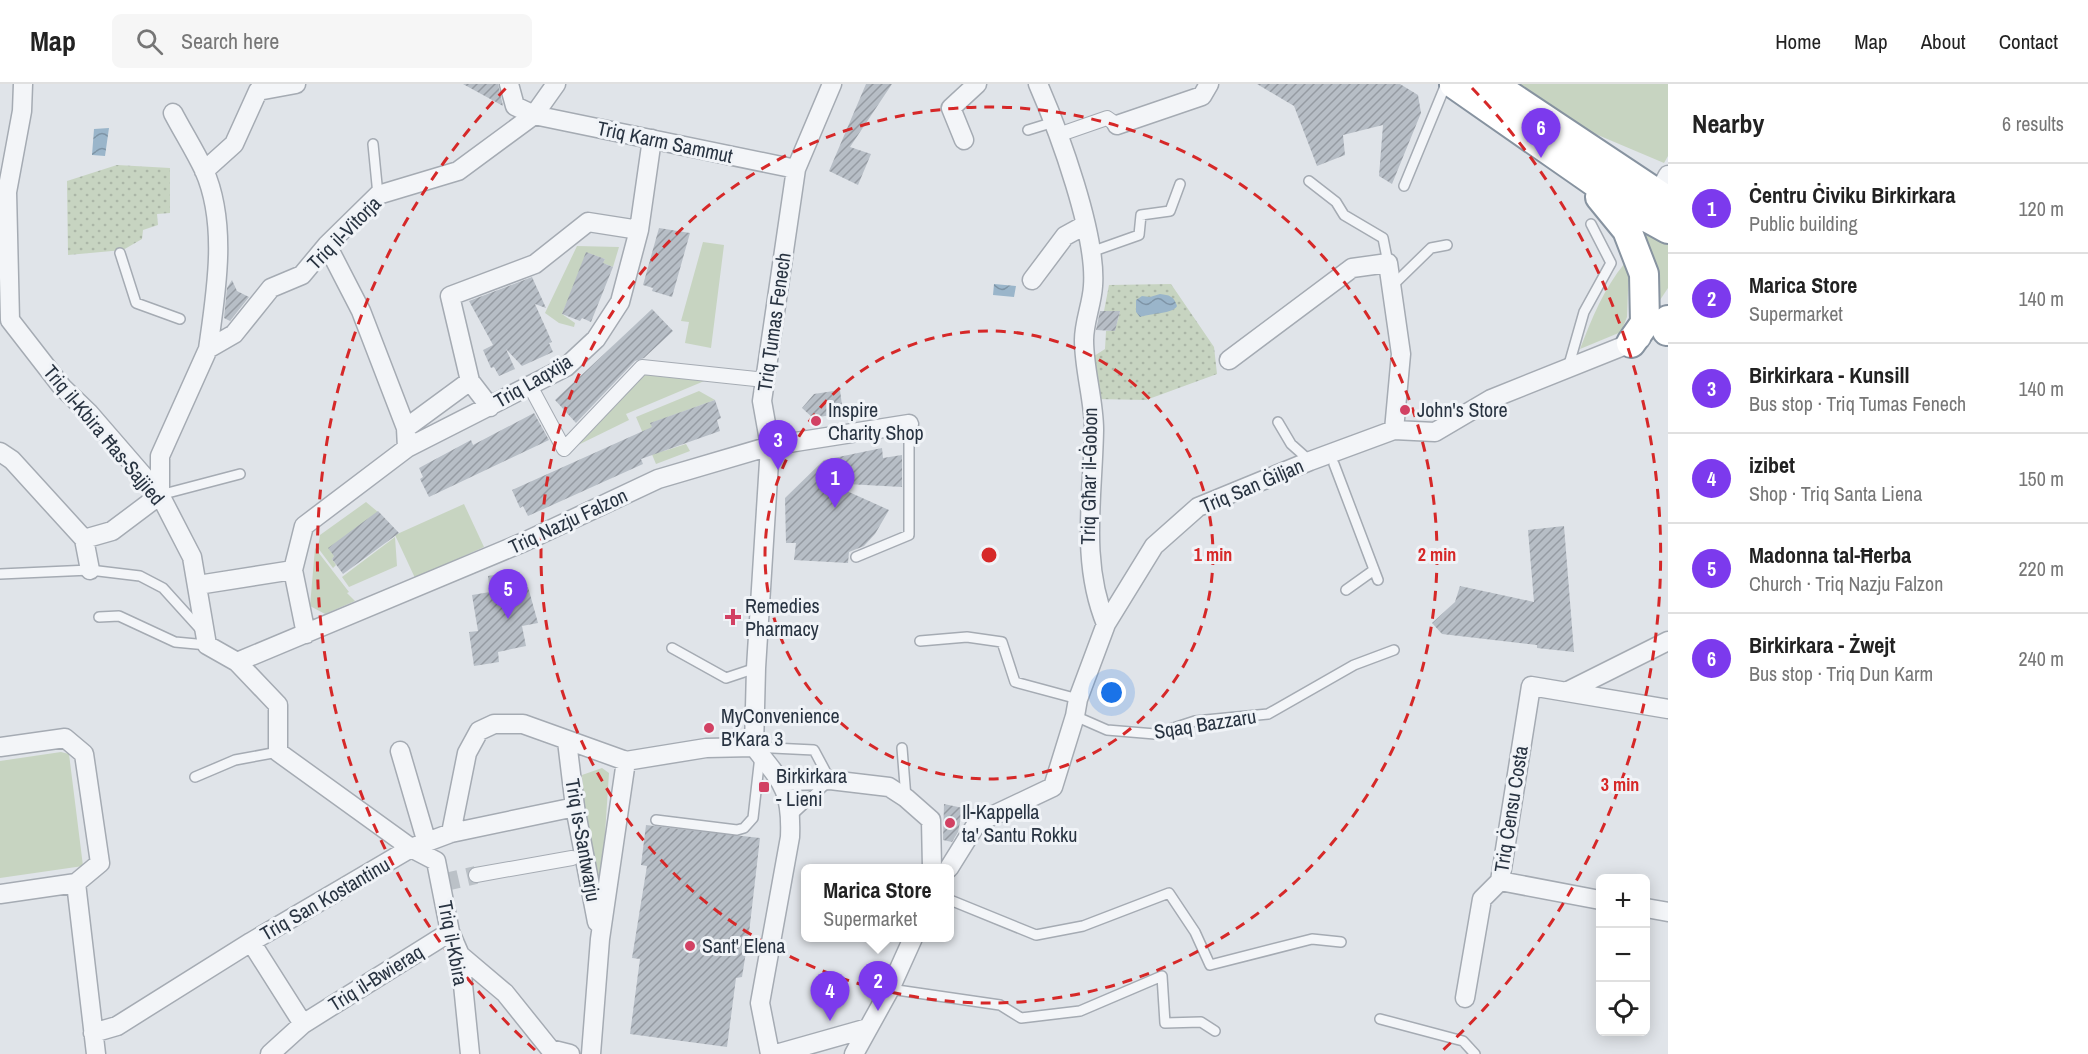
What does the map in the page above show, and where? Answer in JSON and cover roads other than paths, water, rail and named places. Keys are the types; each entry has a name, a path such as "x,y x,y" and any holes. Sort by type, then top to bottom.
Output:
{"highway":[{"path":"1454,84 1639,213 1668,228"},
{"path":"1492,84 1664,190"},
{"path":"1577,169 1627,230 1644,274 1645,323 1631,343"}],"street":[{"path":"5,323 3,192 22,111 23,84"},
{"path":"204,171 234,144 258,91 267,87 296,84"},
{"path":"509,84 515,106 534,115"},
{"name":"Triq il-Vitorja","path":"208,349 234,334 271,288 302,275 327,245 378,195 458,171 534,115 556,84"},
{"name":"Triq Tumas Fenech","path":"757,751 756,668 770,446 762,401 796,169 832,84"},
{"path":"964,140 951,108 977,84"},
{"name":"Triq Għar il-Ġobon","path":"1038,84 1056,128 1091,252 1094,285 1084,338 1094,428 1088,556 1096,601 1106,624"},
{"path":"1056,128 1107,118 1117,125 1202,96 1209,84"},
{"path":"84,539 112,531 160,495 160,456 208,349 219,258 214,203 204,171 173,113"},
{"name":"Triq Karm Sammut","path":"534,115 796,169"},
{"name":"Triq Laqxija","path":"306,634 292,570 304,526 407,448 566,367 596,339 620,302 639,230 652,139"},
{"path":"490,407 470,381 450,296 535,264 588,222 639,230"},
{"path":"1032,280 1065,236 1085,225"},
{"path":"327,245 361,311 406,428 407,448"},
{"path":"1229,360 1352,268 1388,263 1401,354 1394,430"},
{"name":"Triq il-Kbira Ħas-Sajjied","path":"5,323 160,495 192,557 205,639"},
{"name":"Triq San Ġiljan","path":"951,864 977,823 1053,787 1077,707 1106,624 1154,546 1198,507 1310,460 1394,430 1435,432 1491,399 1568,370 1668,327"},
{"path":"530,384 564,449 642,367 765,380"},
{"name":"Triq Laqxija","path":"406,428 470,381"},
{"name":"Triq Nazju Falzon","path":"237,662 524,542 658,479 770,446 909,424"},
{"path":"0,452 12,460 84,539 90,570"},
{"path":"198,585 292,570"},
{"path":"205,639 237,662 278,705 278,752 419,846"},
{"path":"1568,691 1667,641"},
{"name":"Triq Ċensu Costa","path":"1465,998 1482,898 1500,881 1531,686 1568,691"},
{"path":"1568,691 1668,709"},
{"path":"451,833 467,753 479,731 494,724 523,724 626,761 706,748 757,751 782,781 791,816 790,837 760,1004 771,1054"},
{"path":"0,747 65,738 84,754 100,863 76,884 0,894"},
{"name":"Triq is-Santwarju","path":"567,741 575,807 586,855 600,939"},
{"path":"400,751 419,846"},
{"name":"Triq is-Santwarju","path":"591,1054 600,939 626,761"},
{"path":"782,781 830,780 889,787 906,798 931,820 932,864"},
{"name":"Triq San Kostantinu","path":"93,1033 117,1026 251,942 419,846 451,833 575,807"},
{"name":"Triq il-Kbira","path":"419,846 436,861 450,932 460,955 470,1054"},
{"path":"476,875 572,858"},
{"path":"1500,881 1596,899"},
{"path":"76,884 96,1054"},
{"path":"1650,909 1668,912"},
{"name":"Triq il-Bwieraq","path":"270,1054 303,1024 450,932"},
{"path":"251,942 303,1024"},
{"path":"854,1054 890,989 911,942"},
{"path":"460,955 505,993 550,1049 570,1054"},
{"path":"776,1054 867,1028"},
{"path":"93,1033 109,1054"}],"lane":[{"path":"1404,186 1446,84"},
{"path":"1028,130 1056,128"},
{"path":"373,144 378,195"},
{"path":"1309,181 1336,202 1344,215 1383,238 1388,263"},
{"path":"1091,252 1139,235 1142,215 1170,211 1180,184"},
{"path":"1568,370 1584,312 1611,263 1591,224"},
{"path":"1391,286 1431,248 1447,245"},
{"path":"120,253 136,303 180,319"},
{"path":"1278,422 1291,444 1310,460"},
{"path":"856,557 909,535 909,424"},
{"path":"1334,464 1378,580"},
{"path":"160,495 240,474"},
{"path":"0,574 90,570 140,576 163,588 205,639"},
{"path":"1346,590 1374,570"},
{"path":"99,616 119,616 176,642 205,639"},
{"name":"Sqaq Bazzaru","path":"920,641 967,636 1002,642 1015,682 1077,707 1107,730 1155,734 1195,722 1268,714 1354,664 1394,650"},
{"path":"672,648 726,678 756,668"},
{"path":"902,748 906,798"},
{"path":"656,820 737,830 744,828 753,818 757,751 814,750 830,780 791,816"},
{"path":"195,777 235,759 278,752"},
{"path":"954,902 1036,935 1083,926 1169,893 1195,932 1210,965 1312,939 1341,942"},
{"path":"890,989 1000,1005 1021,1018 1080,1011 1162,976 1165,1023 1201,1022 1215,1031"},
{"path":"1380,1019 1463,1041 1474,1054"}],"water":[{"path":"109,128 105,156 92,155 94,129"},
{"path":"994,284 1016,286 1014,297 993,295"},
{"path":"1160,294 1174,300 1177,306 1175,309 1140,317 1136,312 1136,300 1142,296 1150,297"}],"tunnel":[{"path":"441,883 476,875"}],"place":[{"name":"Birkirkara - Żwejt","path":"1541,158"},
{"name":"John's Store","path":"1405,410"},
{"name":"Inspire Charity Shop","path":"816,421"},
{"name":"Birkirkara - Kunsill","path":"778,470"},
{"name":"Ċentru Ċiviku Birkirkara","path":"835,508"},
{"name":"Remedies Pharmacy","path":"733,617"},
{"name":"Madonna tal-Ħerba","path":"508,619"},
{"name":"MyConvenience B'Kara 3","path":"709,728"},
{"name":"Birkirkara - Lieni","path":"764,787"},
{"name":"Il-Kappella ta' Santu Rokku","path":"950,823"},
{"name":"Sant' Elena","path":"690,946"},
{"name":"Marica Store","path":"878,1011"},
{"name":"izibet","path":"830,1021"}]}
